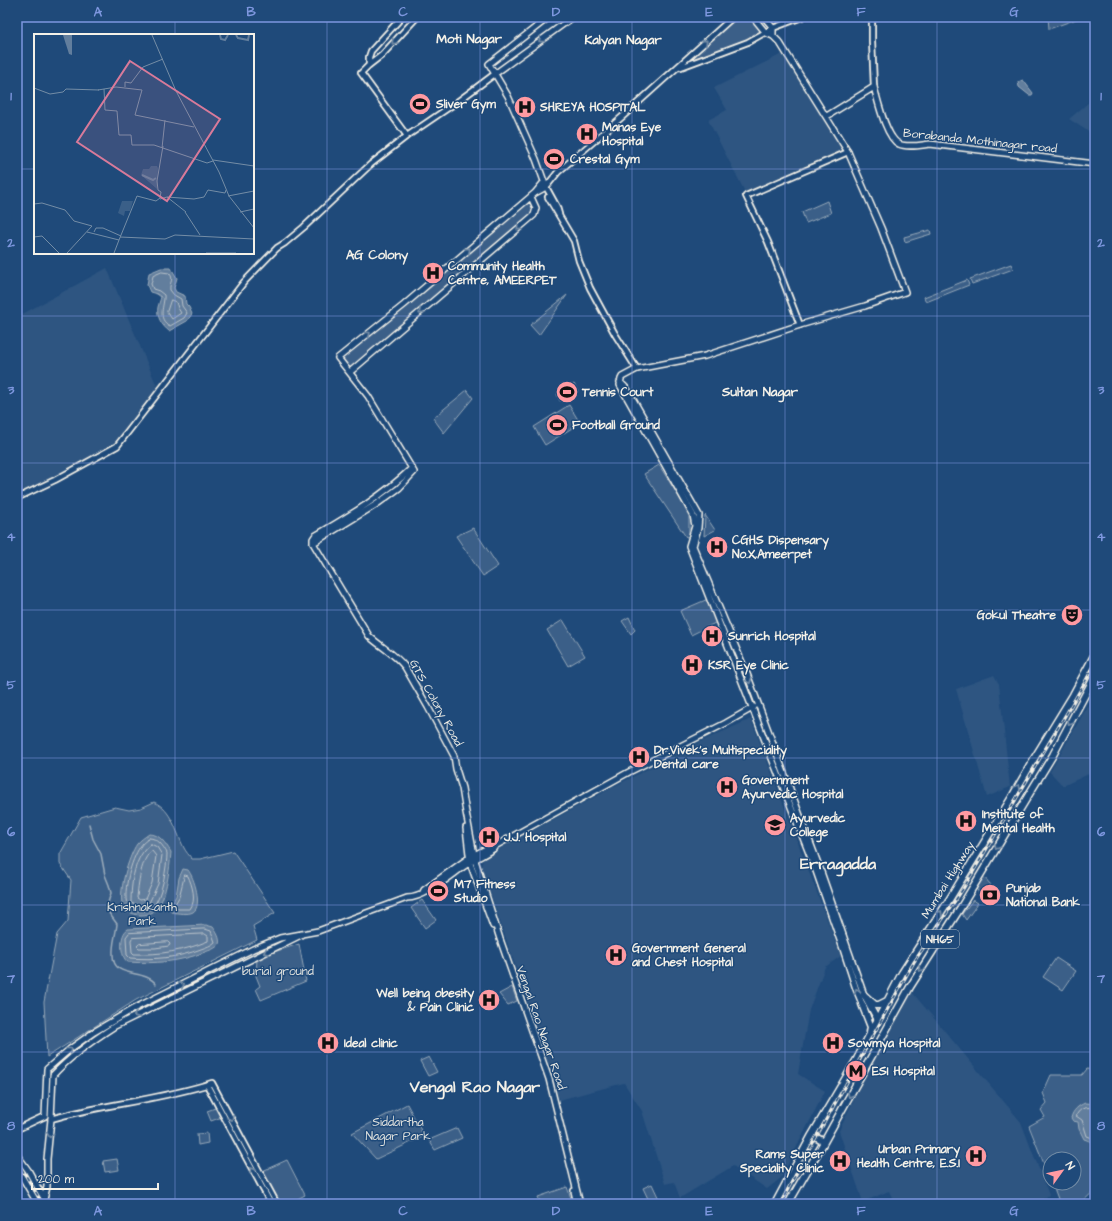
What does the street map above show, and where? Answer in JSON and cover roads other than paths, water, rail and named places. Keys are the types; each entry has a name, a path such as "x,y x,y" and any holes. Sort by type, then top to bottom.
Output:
{"highway":[{"name":"Mumbai Highway","path":"775,1204 812,1135 857,1059 902,973 950,900 1073,695 1095,654"},
{"name":"Mumbai Highway","path":"788,1204 910,987 1053,755 1095,676"},
{"path":"1073,695 1083,700"},
{"path":"996,822 1008,830"},
{"path":"864,995 875,1005 879,1005 887,1001"},
{"path":"862,1004 871,1028 870,1034"},
{"path":"812,1135 824,1142"}],"main road":[{"path":"533,195 536,208 534,215 350,372 338,358 404,305 544,185 535,169 532,152 508,96 496,73 489,64 549,17"},
{"path":"496,73 573,17"},
{"path":"754,17 766,33 773,36 785,50 848,152 881,228 905,292 705,356 637,369 622,377 620,389 693,515 695,526 689,546 816,871 856,990 874,1026"},
{"path":"764,17 773,28 773,36"},
{"path":"827,116 874,88"},
{"name":"Borabanda Mothinagar road","path":"874,88 886,126 893,140 900,145 930,144 1095,164"},
{"name":"GTS Colony Road","path":"350,372 368,396 413,470 372,501 315,536 313,543 369,636 380,646 397,657 405,667 452,751 460,784 472,859"},
{"path":"620,382 626,389 699,515 698,528 693,546 747,674 820,869 864,995 877,1019"},
{"path":"18,1128 45,1117 46,1115 47,1070 70,1049 94,1032 132,1009 253,949 280,938 318,931 366,912 422,894 424,890 472,859 493,849 495,846 658,757 726,723 758,705"},
{"name":"Vengal Rao Nagar Road","path":"472,859 519,1002 540,1059 580,1204"},
{"path":"44,1202 47,1187 47,1159 51,1119 52,1082 53,1075 61,1066 98,1036 115,1026 301,934"},
{"path":"47,1070 53,1075"},
{"name":"Vengal Rao Nagar Road","path":"566,1150 577,1204"},
{"path":"17,1154 28,1170 44,1202"},
{"path":"17,1172 22,1177 37,1203"}],"street":[{"path":"369,65 371,51 402,17"},
{"path":"407,136 361,73 382,55 417,17"},
{"path":"637,369 615,334 590,288 579,261 574,242 559,214 557,207 544,185 733,17"},
{"path":"677,68 748,42 773,28 802,17"},
{"name":"Borabanda Mothinagar road","path":"872,17 871,29 874,88"},
{"path":"17,498 55,480 118,446 244,282 277,248 286,243 304,227 369,166 407,136 458,102 496,73"},
{"path":"800,325 768,242 746,196 848,152"},
{"path":"51,1119 102,1107 129,1103 212,1083 277,1204"},
{"path":"207,1085 271,1204"}],"water":[{"path":"1023,80 1033,93 1032,95 1029,95 1019,87 1018,82"},
{"path":"161,268 171,268 177,278 174,288 176,292 185,296 186,304 192,314 187,321 169,331 162,324 158,314 158,307 161,297 150,292 147,285 149,273"},
{"path":"149,834 159,837 171,852 168,875 164,894 157,908 149,914 137,915 124,908 122,903 122,886 127,866 134,849 138,843"},
{"path":"183,869 188,870 195,885 197,904 196,909 193,912 182,914 171,912 169,908 176,896 179,878"},
{"path":"206,925 213,927 219,940 218,946 211,950 177,960 148,963 128,962 123,956 122,941 125,932 128,929"},
{"path":"1085,1103 1095,1104 1095,1143 1084,1139 1079,1129 1078,1122 1073,1121 1071,1118 1076,1109"}],"waterway":[{"path":"89,824 93,839 101,854 105,875 111,893 106,909 117,924 113,947 114,963 123,971 144,976 151,979 156,984"}],"railway":[{"path":"780,1204 914,962 963,889 1095,665"},
{"path":"17,1161 43,1204"}],"place":[{"name":"Sliver Gym","path":"420,104"},
{"name":"SHREYA HOSPITAL","path":"525,107"},
{"name":"Manas Eye Hospital","path":"587,134"},
{"name":"Crestal Gym","path":"554,159"},
{"name":"Community Health Centre, AMEERPET","path":"433,273"},
{"name":"Tennis Court","path":"567,392"},
{"name":"Football Ground","path":"557,425"},
{"name":"CGHS Dispensary No.X,Ameerpet","path":"717,547"},
{"name":"Gokul Theatre","path":"1072,615"},
{"name":"Sunrich Hospital","path":"712,636"},
{"name":"KSR Eye Clinic","path":"692,665"},
{"name":"Dr.Vivek's Multispeciality Dental care","path":"639,757"},
{"name":"Government Ayurvedic Hospital","path":"727,787"},
{"name":"Institute of Mental Health","path":"966,821"},
{"name":"Ayurvedic College","path":"775,825"},
{"name":"J.J. Hospital","path":"489,837"},
{"name":"M7 Fitness Studio","path":"438,891"},
{"name":"Punjab National Bank","path":"990,895"},
{"name":"Government General and Chest Hospital","path":"616,955"},
{"name":"Well being obesity & Pain Clinic","path":"489,1000"},
{"name":"Ideal clinic","path":"328,1043"},
{"name":"Sowmya Hospital","path":"833,1043"},
{"name":"ESI Hospital","path":"856,1071"},
{"name":"Urban Primary Health Centre, E.S.I","path":"976,1156"},
{"name":"Rams Super Speciality Clinic","path":"840,1161"}],"district":[{"name":"Moti Nagar","path":"469,39"},
{"name":"Kalyan Nagar","path":"623,40"},
{"name":"AG Colony","path":"377,255"},
{"name":"Sultan Nagar","path":"760,392"},
{"name":"Erragadda","path":"838,864"},
{"name":"Vengal Rao Nagar","path":"475,1087"}],"park label":[{"name":"Krishnakanth Park","path":"142,914"},
{"name":"burial ground","path":"278,971"},
{"name":"Siddartha Nagar Park","path":"398,1129"}]}
